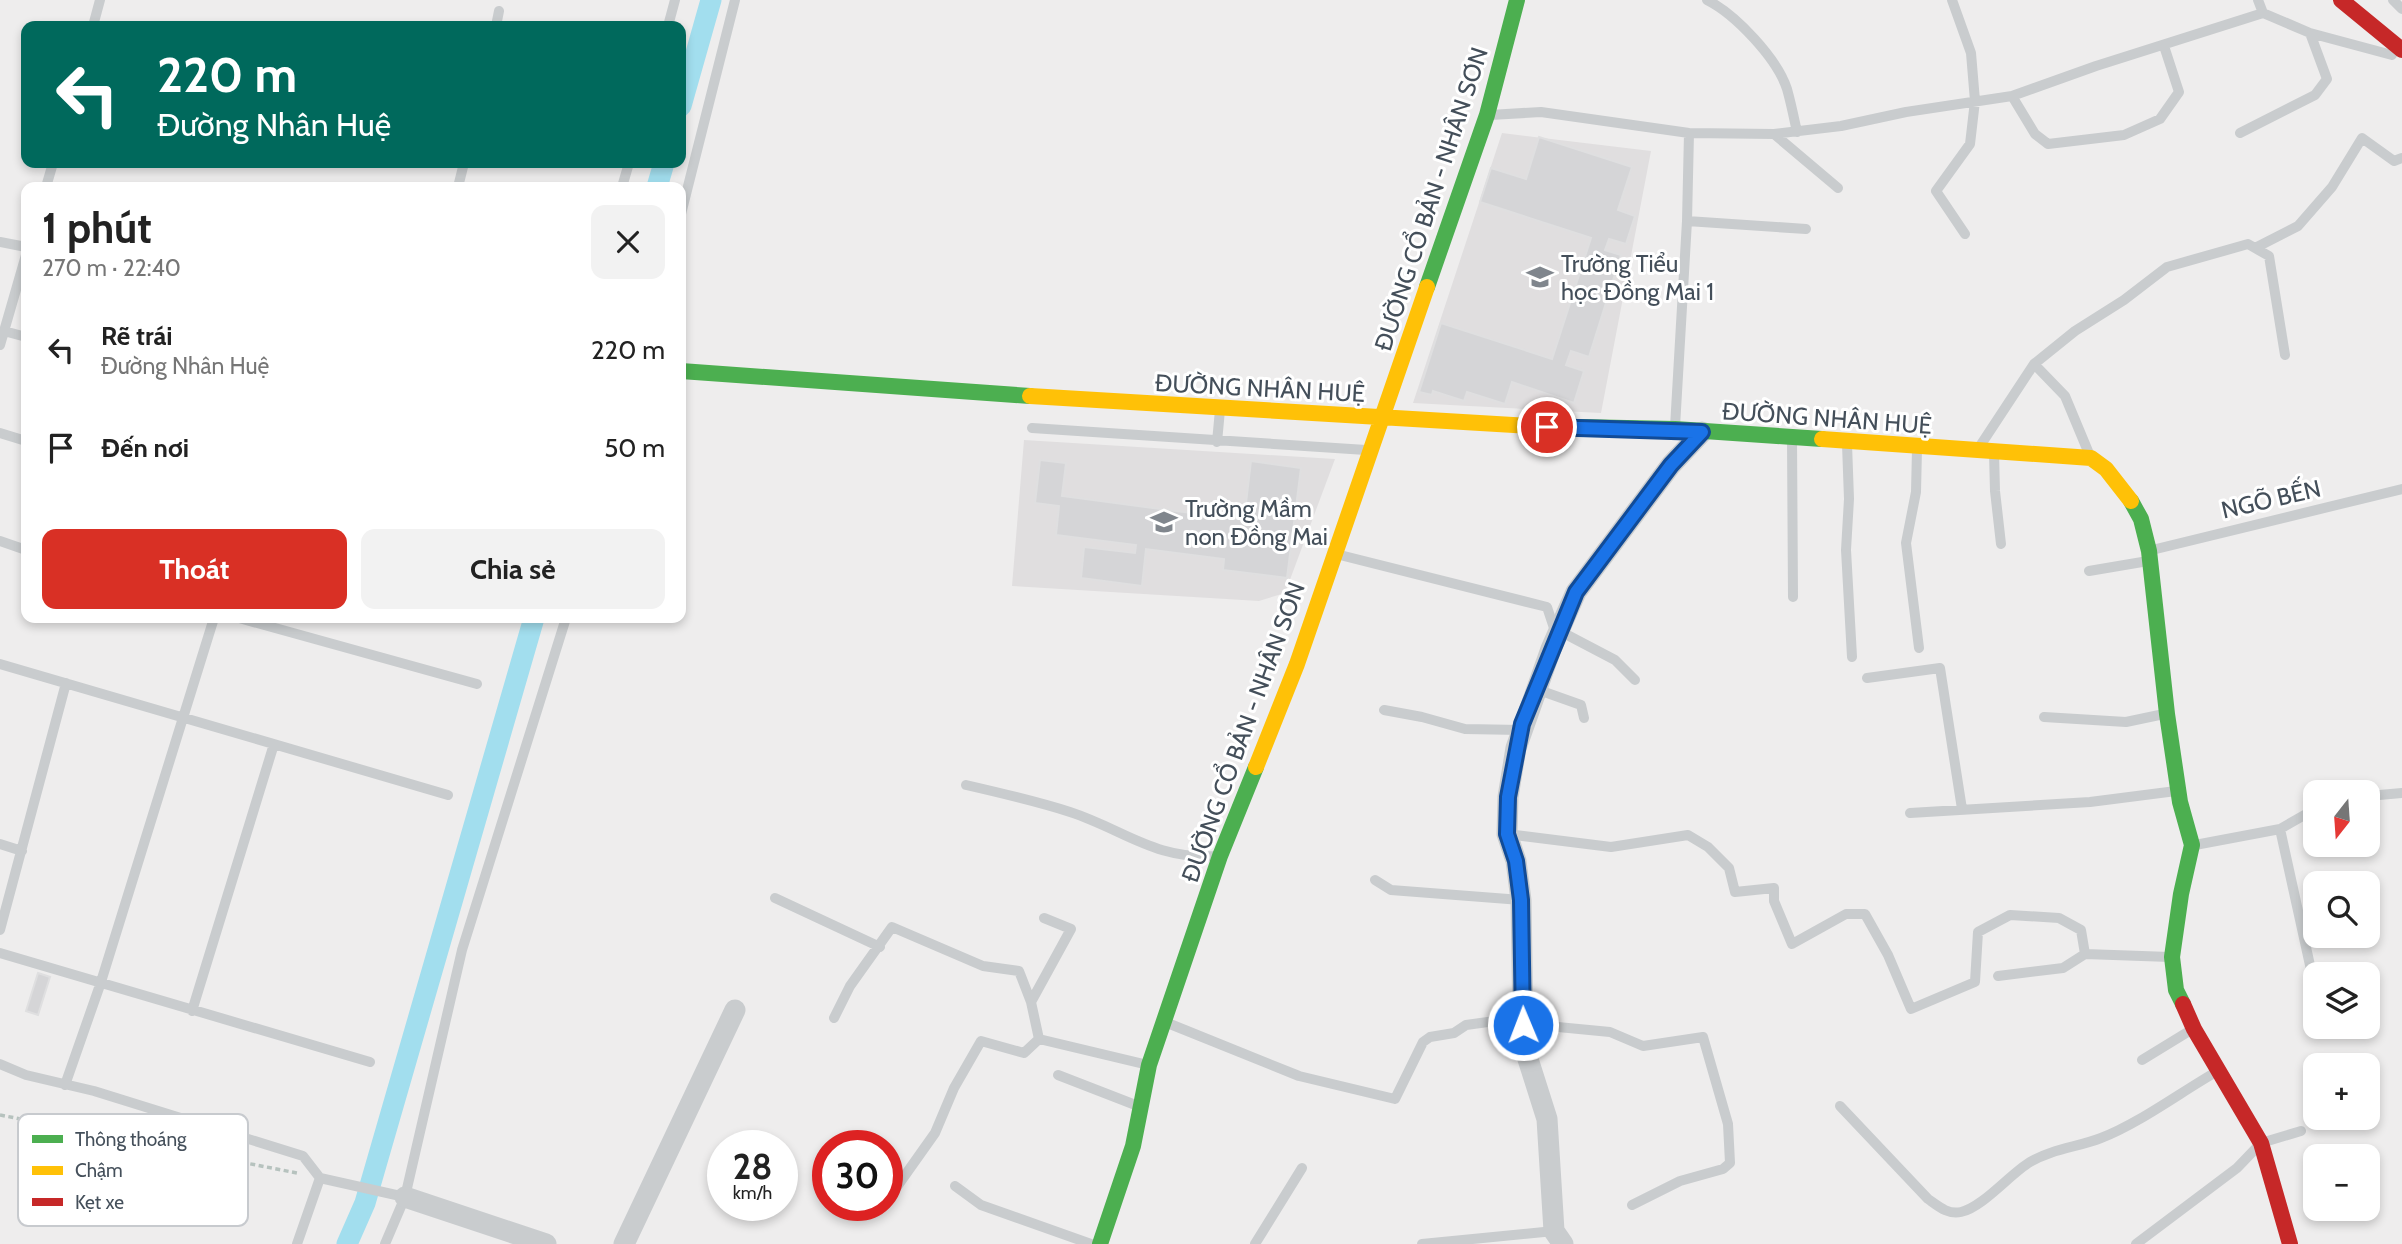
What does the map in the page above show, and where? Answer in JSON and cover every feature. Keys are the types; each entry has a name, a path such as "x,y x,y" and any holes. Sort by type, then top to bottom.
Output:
{"street":[{"name":"ĐƯỜNG CỔ BẢN - NHÂN SƠN","path":"1100,1244 1133,1146 1149,1065 1220,856 1297,664 1333,553 1487,116 1517,0"},
{"path":"2342,0 2402,50"},
{"name":"ĐƯỜNG NHÂN HUỆ","path":"686,371 1220,410 1574,428 1675,429 2091,458"},
{"path":"1558,1238 1547,1119 1527,1056 1523,1025 1521,900 1516,861 1507,834 1508,797 1521,730 1576,592 1671,465 1702,432"},
{"path":"2091,458 2106,469 2123,488 2141,519 2150,556 2167,714 2179,790 2192,845 2181,894 2172,957 2176,990 2194,1029 2261,1143 2290,1244"},
{"path":"624,1244 735,1010"},
{"path":"405,1197 546,1244"}],"lane":[{"path":"94,21 100,0"},
{"path":"669,21 675,0"},
{"path":"686,194 735,0"},
{"path":"1707,0 1718,5 1740,23 1760,46 1786,86 1797,132"},
{"path":"1952,0 1971,52 1975,102 1970,144 1936,191 1965,234"},
{"path":"2258,0 2263,13"},
{"path":"2393,0 2402,9"},
{"path":"497,21 499,11"},
{"path":"1487,116 1541,112 1689,134 1774,135 1797,132 2012,96 2096,66 2263,13 2310,33 2402,57"},
{"path":"2240,133 2315,95 2327,79 2310,33"},
{"path":"2012,96 2035,134 2048,144 2124,135 2160,120 2179,92 2164,46"},
{"path":"1675,429 1688,221 1689,134"},
{"path":"1774,135 1838,188"},
{"path":"2255,248 2298,226 2332,187 2361,138 2394,161 2402,158"},
{"path":"1688,221 1806,229"},
{"path":"0,242 21,246"},
{"path":"1976,451 2034,364 2075,331 2124,300 2167,267 2248,244 2269,256 2285,355"},
{"path":"0,345 21,272"},
{"path":"4,331 21,336"},
{"path":"2034,364 2064,396 2091,458"},
{"path":"1217,442 1220,410"},
{"path":"1032,428 1369,450"},
{"path":"0,433 21,439"},
{"path":"1792,439 1793,597"},
{"path":"1847,441 1849,499 1846,550 1852,657"},
{"path":"1917,447 1916,492 1906,543 1919,648"},
{"path":"1994,450 2001,544"},
{"name":"NGÕ BẾN","path":"2089,571 2402,489"},
{"path":"0,541 21,548"},
{"path":"1333,553 1547,607 1554,628 1615,660 1635,680"},
{"path":"65,1085 100,985 212,623"},
{"path":"257,623 477,684"},
{"path":"384,1244 405,1197 462,950 564,623"},
{"path":"0,664 448,795"},
{"path":"1867,678 1940,668 1962,810"},
{"path":"0,930 66,684"},
{"path":"1536,689 1581,705 1584,719"},
{"path":"1384,710 1465,729 1521,730"},
{"path":"2044,717 2126,722 2167,714"},
{"path":"192,1011 274,744"},
{"path":"966,785 1073,812 1137,843 1191,858 1220,856"},
{"path":"1910,813 2090,802 2179,790"},
{"path":"2380,795 2402,793"},
{"path":"2192,845 2280,828 2303,816"},
{"path":"2280,828 2309,962"},
{"path":"1507,834 1611,847 1688,835 1708,847 1729,868 1735,891 1774,888 1774,901 1792,944 1846,914 1865,914 1888,956 1911,1009 1975,982 1978,932 2010,915 2059,918 2081,930 2085,954"},
{"path":"0,844 22,851"},
{"path":"1375,880 1391,890 1521,900"},
{"path":"775,898 880,947"},
{"path":"1031,1002 1071,929 1044,918"},
{"path":"834,1018 850,986 892,927 983,966 1019,971 1031,1002 1039,1039"},
{"path":"0,953 100,985 370,1062"},
{"path":"1998,976 2063,968 2085,954 2172,957"},
{"path":"1165,1022 1299,1076 1395,1099 1410,1072 1418,1049 1427,1039 1451,1034 1466,1025 1482,1022 1610,1032 1643,1046 1703,1037 1728,1124 1730,1163 1723,1169 1680,1181 1632,1205"},
{"path":"2142,1060 2194,1029"},
{"path":"1039,1039 1149,1065"},
{"path":"903,1178 935,1132 954,1088 981,1041 1024,1054 1039,1039"},
{"path":"0,1064 26,1075 94,1091 168,1114"},
{"path":"1840,1106 1928,1199 1945,1210 1964,1212 2031,1161 2101,1138 2219,1070"},
{"path":"1058,1075 1140,1107"},
{"path":"2136,1244 2237,1168 2261,1143 2301,1131"},
{"path":"248,1139 303,1156 320,1178 405,1197"},
{"path":"1255,1244 1302,1168"},
{"path":"297,1244 320,1178"},
{"path":"955,1186 981,1205 1091,1244"},
{"path":"1422,1244 1558,1238"}],"path":[{"path":"0,1115 18,1119"},
{"path":"248,1164 320,1178"}],"shaded area":[{"name":"Trường Tiểu học Đồng Mai 1","path":"1502,133 1651,151 1601,413 1413,403"},
{"name":"Trường Mầm non Đồng Mai","path":"1024,440 1335,459 1285,593 1259,601 1012,586"}],"building":[{"path":"1539,137 1632,167 1618,210 1635,216 1626,244 1609,239 1605,250 1621,255 1589,357 1571,351 1566,365 1584,371 1574,403 1512,382 1505,404 1467,392 1464,401 1433,391 1432,395 1419,392 1441,323 1552,359 1591,238 1480,202 1491,168 1526,179"},
{"path":"1040,460 1066,463 1062,496 1244,520 1251,461 1301,468 1287,578 1223,570 1224,559 1146,549 1142,586 1081,578 1084,547 1135,553 1136,545 1056,535 1059,506 1035,503"},
{"path":"38,973 50,977 38,1015 26,1011"}],"waterway":[{"path":"686,88 711,0"},
{"path":"658,182 663,168"},
{"path":"347,1244 365,1203 533,623"}],"traffic: fast":[{"path":"1427,287 1487,115 1517,0"},
{"path":"686,371 1030,396"},
{"path":"1530,426 1675,429 1822,439"},
{"path":"2131,501 2141,519 2149,551 2167,714 2180,802 2192,845 2181,894 2172,957 2176,990 2183,1004"},
{"path":"1100,1244 1133,1146 1149,1065 1220,856 1256,767"}],"traffic: slow":[{"path":"1256,767 1297,664 1427,287"},
{"path":"1030,396 1530,426"},
{"path":"1822,439 2091,458 2106,469 2131,501"}],"traffic: jam":[{"path":"2341,0 2402,50"},
{"path":"2183,1004 2194,1029 2261,1143 2290,1244"}],"place":[{"name":"Trường Tiểu học Đồng Mai 1","path":"1540,277"},
{"name":"Trường Mầm non Đồng Mai","path":"1164,522"}],"route":[{"path":"1523,1025 1521,900 1516,861 1507,834 1508,797 1522,724 1576,592 1671,465 1702,432 1675,429 1547,427"}]}
